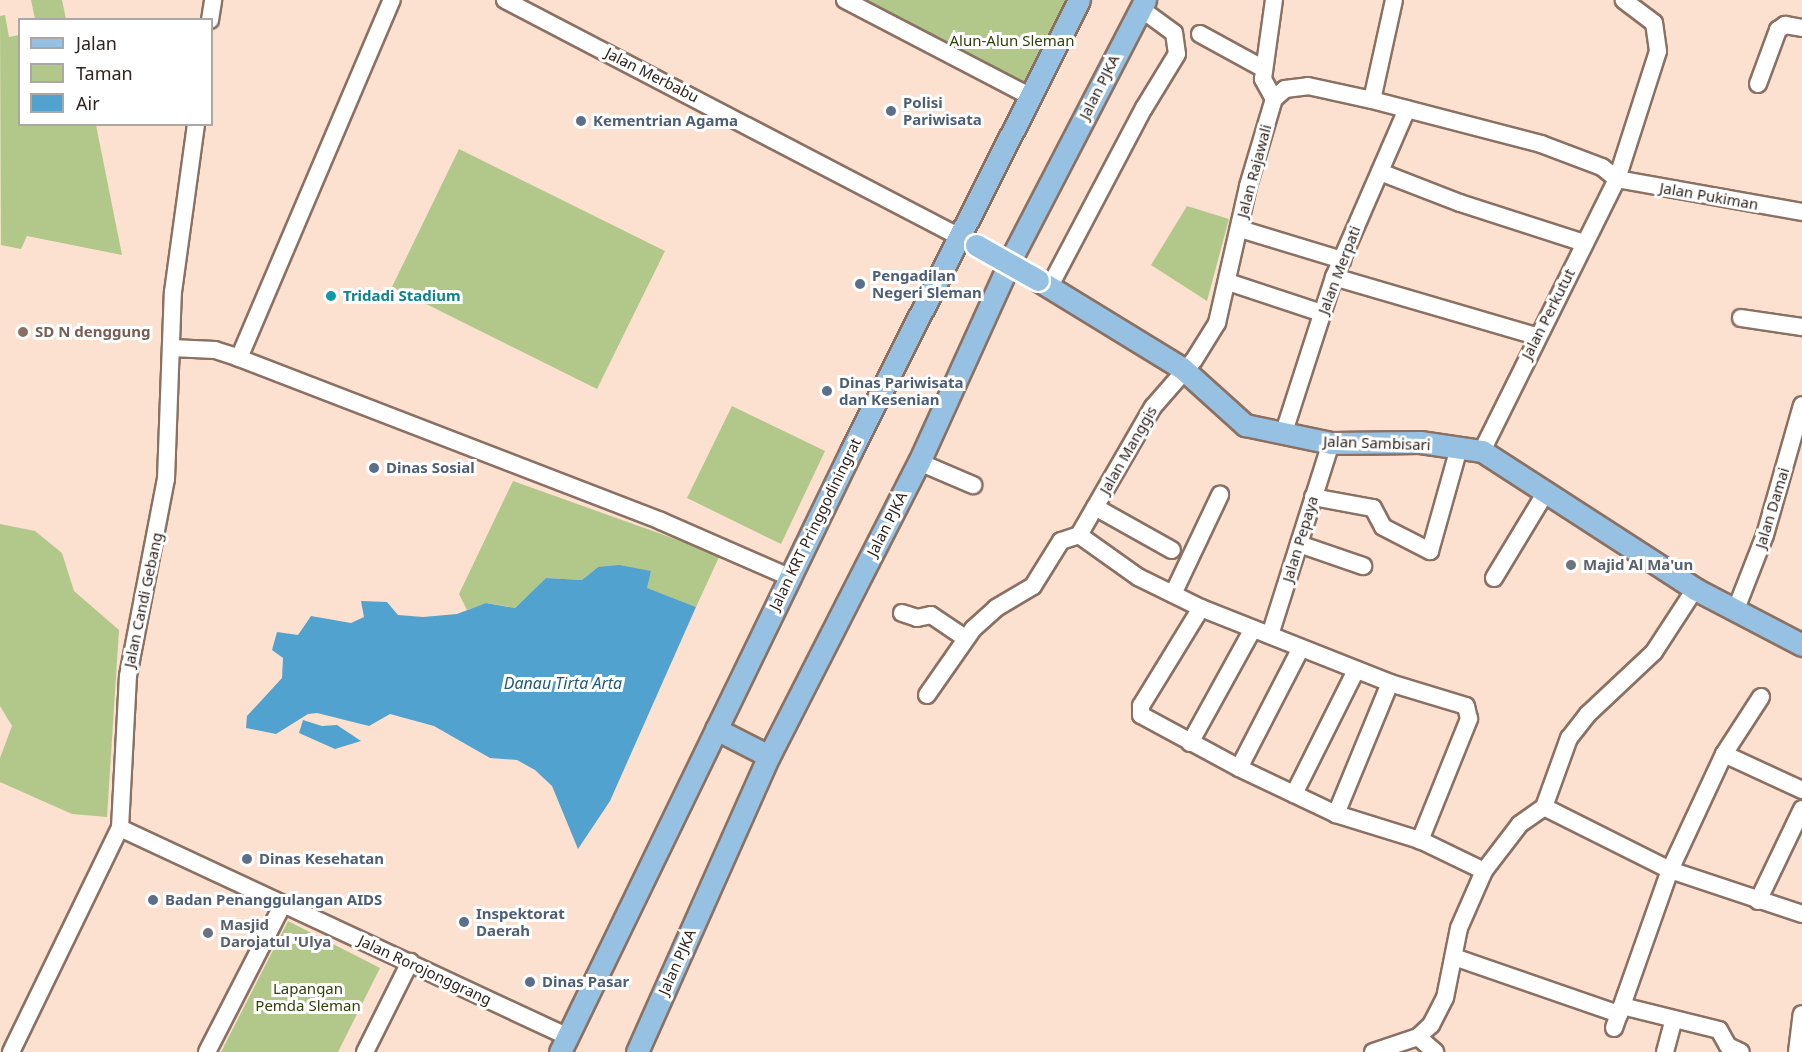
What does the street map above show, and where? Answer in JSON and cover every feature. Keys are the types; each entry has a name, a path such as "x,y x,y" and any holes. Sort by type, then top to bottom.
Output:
{"main road":[{"name":"Jalan KRT Pringgodiningrat","path":"564,1044 789,577 967,241 1079,0"},
{"name":"Jalan PJKA","path":"637,1052 769,756 919,462 1013,255 1143,4"},
{"name":"Jalan Sambisari","path":"967,241 1044,283 1183,369 1245,425 1283,435 1331,442 1420,442 1482,451 1695,589 1802,645"},
{"path":"716,729 769,756"}],"street":[{"path":"210,18 213,0"},
{"path":"239,358 392,0"},
{"name":"Jalan Merbabu","path":"505,0 967,241"},
{"path":"845,0 1033,98"},
{"path":"1274,0 1263,69 1266,88 1274,99 1286,89 1308,86 1407,108 1541,144 1602,167 1617,179"},
{"path":"1372,100 1394,0"},
{"name":"Jalan Perkutut","path":"1482,451 1536,336 1617,179 1658,51 1654,23 1624,0"},
{"path":"1044,283 1177,54 1174,33 1143,4"},
{"path":"1758,84 1778,30 1785,25 1802,28"},
{"path":"1200,34 1263,69"},
{"name":"Jalan Rajawali","path":"1183,369 1207,342 1217,323 1248,186 1274,99"},
{"name":"Jalan Merpati","path":"1283,435 1334,277 1407,108"},
{"name":"Jalan Candi Gebang","path":"11,1052 120,828 128,676 166,479 173,292 196,126"},
{"path":"1380,172 1460,203 1584,243"},
{"name":"Jalan Pukiman","path":"1617,179 1802,213"},
{"path":"1240,229 1342,260"},
{"path":"1334,277 1536,336"},
{"path":"1228,282 1322,313"},
{"path":"1741,318 1802,327"},
{"path":"171,348 215,351 239,358 661,521 789,577"},
{"name":"Jalan Manggis","path":"1079,534 1153,407 1183,369"},
{"name":"Jalan Damai","path":"1736,609 1753,570 1797,448 1802,405"},
{"name":"Jalan Pepaya","path":"1270,635 1331,442"},
{"path":"1313,497 1373,508 1383,527 1430,551 1458,448"},
{"path":"919,462 973,485"},
{"path":"1494,578 1546,492"},
{"path":"1173,594 1221,495"},
{"path":"1095,507 1172,550"},
{"path":"927,695 965,638 996,608 1033,586 1061,542 1079,534 1138,577 1201,608 1390,683 1466,706 1470,711 1420,840"},
{"path":"1299,544 1363,566"},
{"path":"1373,1052 1418,1037 1438,1014 1454,957 1459,928 1484,871 1520,824 1544,807 1569,738 1588,714 1654,652 1695,589"},
{"path":"1201,608 1140,711 1190,743 1336,814 1420,840 1484,871"},
{"path":"902,613 917,618 932,615 965,638"},
{"path":"1190,743 1253,629"},
{"path":"1239,768 1300,648"},
{"path":"1294,794 1356,670"},
{"path":"1336,814 1390,683"},
{"path":"1618,1016 1670,870 1724,754 1761,697"},
{"path":"1724,754 1802,790"},
{"path":"1544,807 1670,870 1802,914"},
{"path":"1758,901 1802,809"},
{"name":"Jalan Rorojonggrang","path":"120,828 410,962 564,1044"},
{"path":"207,1052 283,904"},
{"path":"1454,957 1618,1016 1674,1019 1719,1030 1728,1046 1741,1052"},
{"path":"365,1052 410,962"},
{"path":"1797,1052 1802,1014"},
{"path":"1665,1052 1674,1019"},
{"path":"1418,1037 1435,1052"}],"green space":[{"path":"31,0 62,0 66,18 35,18"},
{"name":"Alun-Alun Sleman","path":"846,0 1080,0 1033,98"},
{"path":"5,15 9,37 18,35 18,126 96,126 122,255 27,236 21,249 1,245 0,16"},
{"path":"459,149 665,251 597,389 392,287"},
{"path":"1187,206 1229,219 1207,301 1151,265"},
{"path":"732,406 825,451 781,544 687,498"},
{"path":"513,481 720,555 696,607 646,588 651,571 598,567 582,580 546,578 515,608 487,603 467,610 459,594"},
{"path":"0,524 35,531 62,553 74,591 119,630 107,817 72,814 0,782 0,758 12,726 0,706"},
{"name":"Lapangan Pemda Sleman","path":"288,921 380,968 338,1052 221,1052"}],"water":[{"name":"Danau Tirta Arta","path":"619,565 651,571 647,588 696,607 610,801 578,849 552,786 535,770 517,760 490,758 434,726 390,714 369,726 317,713 308,714 276,734 246,728 247,716 282,678 283,658 272,650 277,632 298,635 311,616 351,623 364,617 361,601 387,602 398,615 423,617 457,614 486,603 515,608 546,578 582,580 598,567"},
{"path":"303,720 322,726 337,725 361,741 335,749 299,733"}],"place":[{"name":"Polisi Pariwisata","path":"891,111"},
{"name":"Kementrian Agama","path":"581,121"},
{"name":"Pengadilan Negeri Sleman","path":"860,284"},
{"name":"Tridadi Stadium","path":"331,296"},
{"name":"SD N denggung","path":"23,332"},
{"name":"Dinas Pariwisata dan Kesenian","path":"827,391"},
{"name":"Dinas Sosial","path":"374,468"},
{"name":"Majid Al Ma'un","path":"1571,565"},
{"name":"Dinas Kesehatan","path":"247,859"},
{"name":"Badan Penanggulangan AIDS","path":"153,900"},
{"name":"Inspektorat Daerah","path":"464,922"},
{"name":"Masjid Darojatul 'Ulya","path":"208,933"},
{"name":"Dinas Pasar","path":"530,982"}]}
